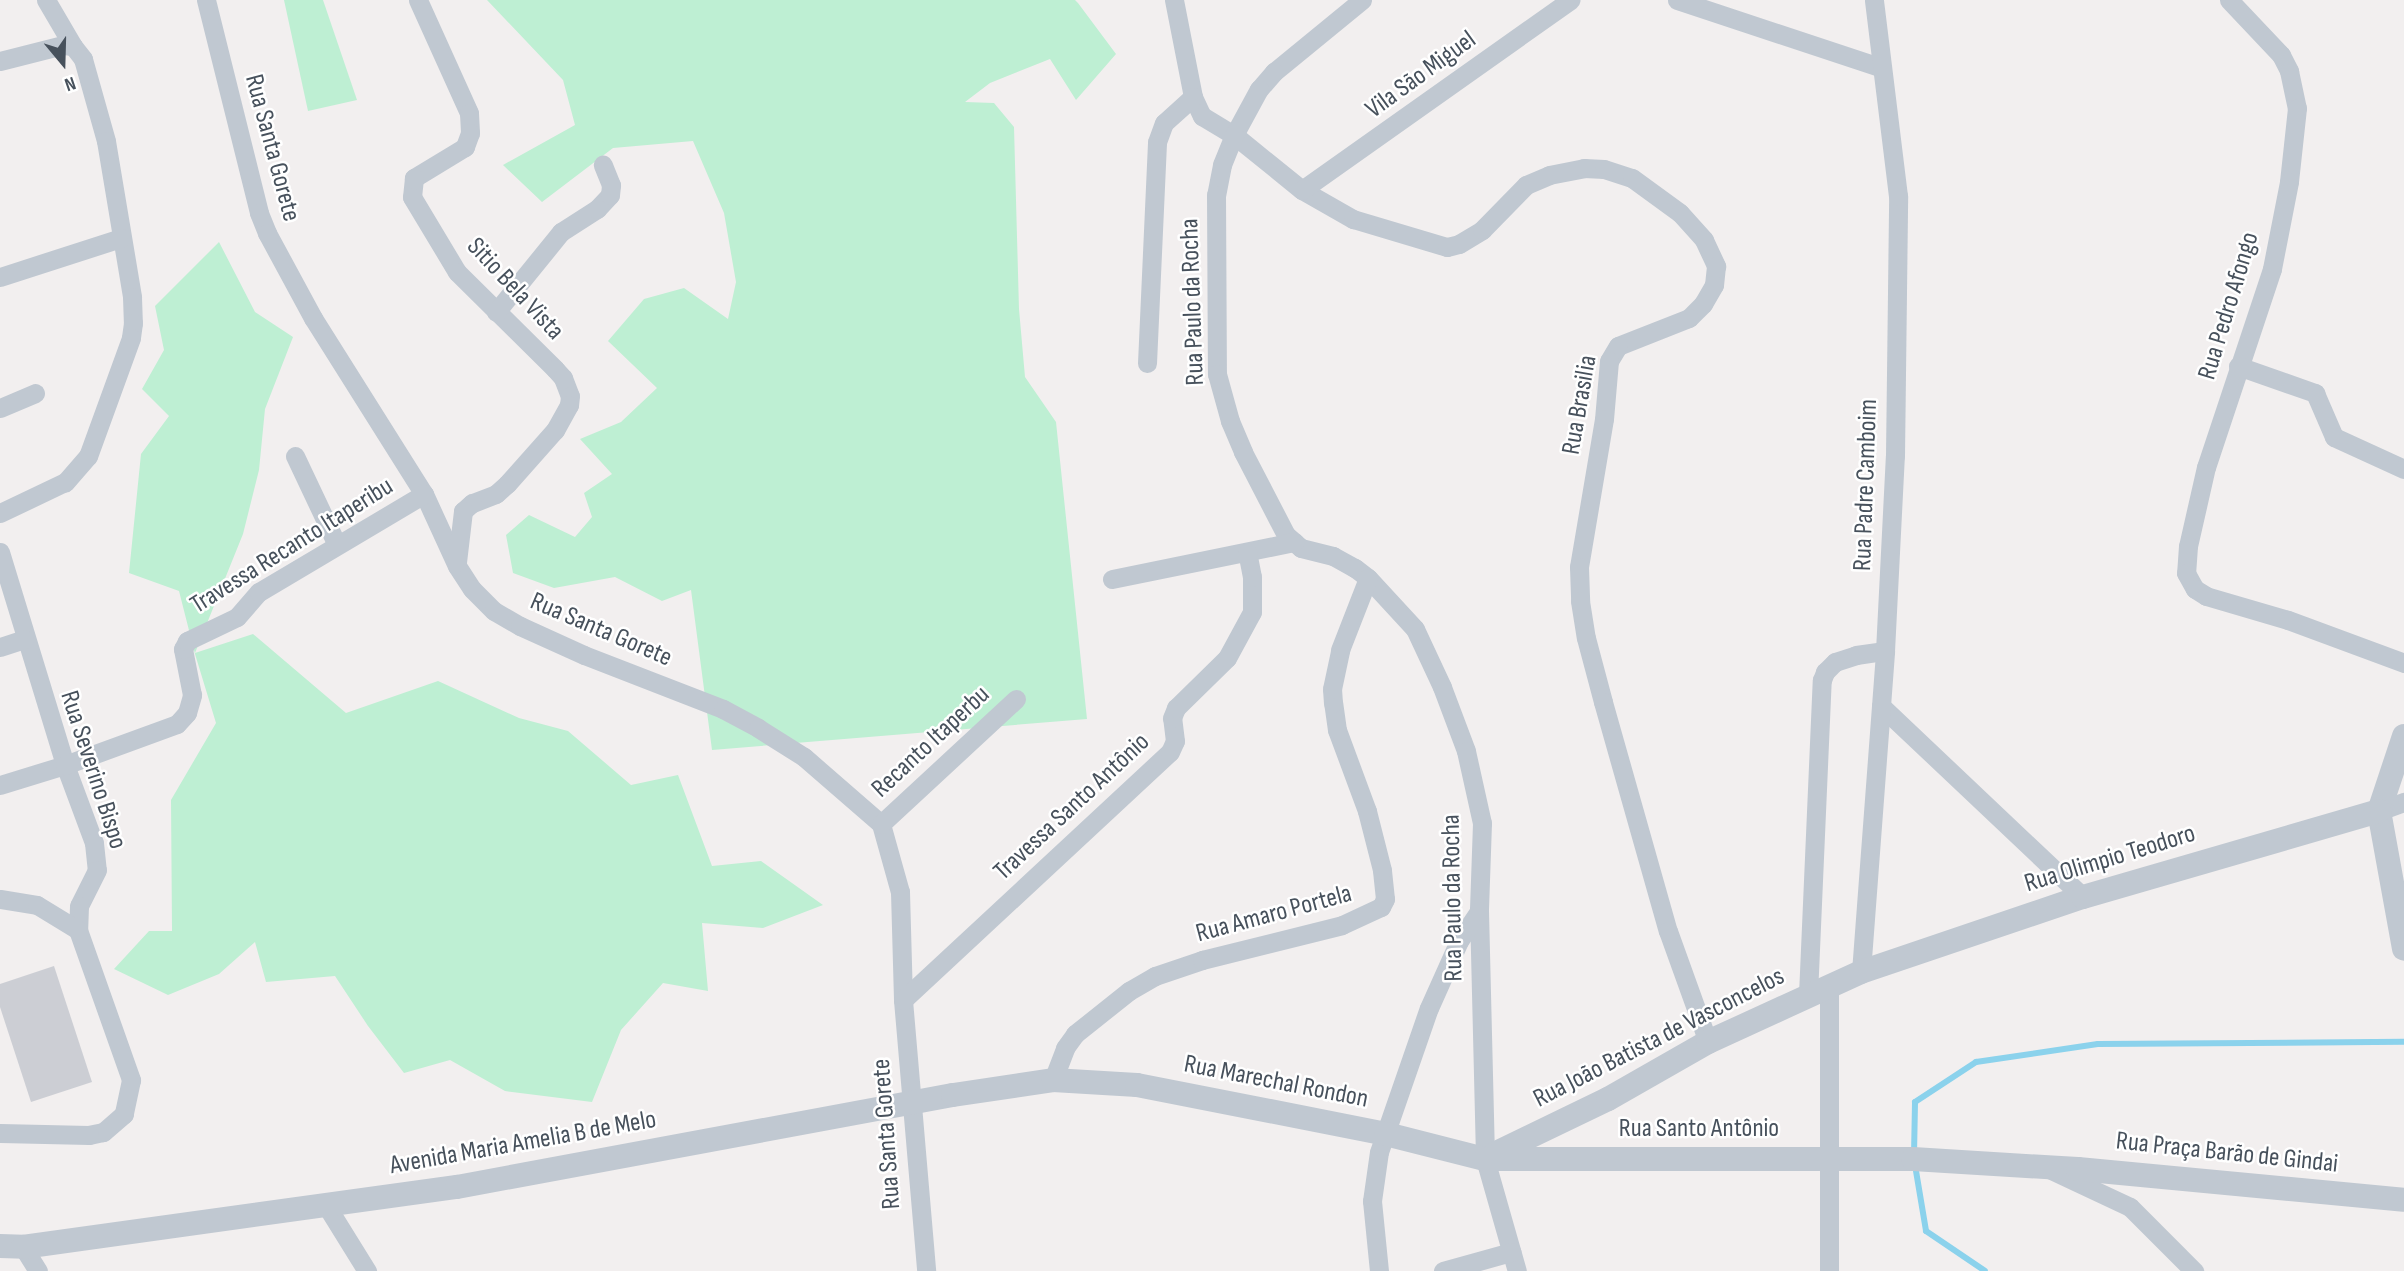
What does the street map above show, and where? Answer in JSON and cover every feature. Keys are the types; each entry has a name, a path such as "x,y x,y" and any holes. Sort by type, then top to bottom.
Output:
{"street":[{"path":"0,513 65,482 88,456 131,338 132,297 99,106 83,59 46,0"},
{"name":"Rua Santa Gorete","path":"206,0 259,213 267,233 313,318 424,494 457,566 472,589 494,611 555,643 659,682 758,727 804,757 881,824 900,892 903,1000 926,1271"},
{"name":"Sitio Bela Vista","path":"418,0 469,113 470,132 465,147 414,178 412,197 420,215 457,272 563,378 570,396 569,405 555,430 507,484 496,494 471,503 463,511 457,566"},
{"path":"1147,363 1157,142 1164,123 1193,97 1174,0"},
{"name":"Rua Paulo da Rocha","path":"1362,0 1274,72 1259,89 1234,135 1216,195 1217,374 1230,421 1243,452 1286,535 1294,542 1345,561 1368,578 1415,629 1442,687 1466,751 1482,823 1479,911 1485,1158 1514,1262"},
{"name":"Vila São Miguel","path":"1302,190 1570,0"},
{"path":"1677,0 1881,67"},
{"name":"Rua Padre Camboim","path":"1861,972 1885,651 1895,456 1898,196 1874,0"},
{"name":"Rua Pedro Afongo","path":"2229,0 2252,21 2281,55 2291,78 2297,108 2288,182 2272,269 2206,467 2188,546 2186,572 2194,589 2206,596 2288,620 2404,663"},
{"path":"0,61 63,45 73,46"},
{"name":"Rua Brasilia","path":"1193,97 1209,123 1234,135 1302,190 1353,219 1447,247 1459,244 1482,230 1526,186 1569,169 1604,169 1632,178 1680,213 1704,240 1716,266 1714,285 1703,304 1689,318 1618,346 1609,361 1604,419 1579,567 1580,601 1603,702 1668,931 1708,1042"},
{"path":"496,312 561,232 597,209 610,195 611,185 603,165"},
{"path":"0,277 121,238"},
{"path":"2238,366 2315,393 2334,437 2404,469"},
{"path":"0,408 36,393"},
{"path":"295,456 337,545"},
{"name":"Travessa Recanto Itaperibu","path":"65,765 166,729 183,719 191,706 192,695 184,644 237,617 259,592 424,494"},
{"path":"1112,579 1294,542"},
{"name":"Rua Severino Bispo","path":"0,552 24,639 97,860 95,879 79,906 78,930"},
{"name":"Travessa Santo Antônio","path":"903,1000 1170,752 1175,741 1172,718 1176,708 1227,658 1252,612 1252,577 1247,552"},
{"name":"Rua Amaro Portela","path":"1053,1080 1065,1048 1075,1034 1129,991 1155,976 1202,960 1342,925 1381,907 1385,899 1382,870 1367,811 1337,730 1332,703 1340,650 1368,578"},
{"path":"0,647 24,639"},
{"path":"1829,1271 1830,1159 1819,990 1822,680 1829,666 1842,659 1885,651"},
{"name":"Recanto Itaperbu","path":"881,824 1016,699"},
{"path":"1881,706 2082,897"},
{"path":"2404,736 2379,811 2404,949"},
{"path":"0,785 65,765"},
{"path":"2379,811 2404,802"},
{"name":"Rua Olimpio Teodoro","path":"1861,972 2082,897 2379,811"},
{"path":"0,899 37,905 78,930 131,1080 124,1114 103,1132 89,1135 0,1133"},
{"path":"1379,1271 1371,1201 1375,1168 1429,1008 1459,941 1479,911"},
{"name":"Rua João Batista de Vasconcelos","path":"1485,1158 1608,1099 1708,1042 1861,972"},
{"name":"Avenida Maria Amelia B de Melo","path":"11,1247 457,1187 1053,1080"},
{"name":"Rua Marechal Rondon","path":"1053,1080 1137,1085 1387,1134 1485,1158"},
{"name":"Rua Santo Antônio","path":"1485,1158 1913,1159 2035,1166"},
{"name":"Rua Praça Barão de Gindai","path":"2035,1166 2404,1200"},
{"name":"Rua Praça Barão de Gindai","path":"2035,1166 2130,1207 2194,1271"},
{"path":"326,1205 367,1271"},
{"path":"11,1247 38,1271"},
{"path":"1443,1271 1514,1262"}],"green space":[{"path":"284,0 323,0 357,100 308,111"},
{"path":"487,0 1075,0 1078,3 1116,54 1076,100 1050,59 990,83 965,102 994,103 1014,127 1019,309 1025,377 1056,422 1087,719 712,750 691,590 662,601 615,577 554,588 513,573 506,535 529,515 575,537 592,517 584,493 612,474 580,439 621,422 657,388 608,341 644,299 684,288 728,319 736,282 724,213 693,141 613,148 542,202 503,165 575,125 563,80"},
{"path":"219,242 255,312 293,337 265,409 259,470 243,534 195,653 253,634 346,713 438,681 519,718 568,731 631,785 678,775 712,866 761,861 823,905 763,928 702,923 708,991 663,983 621,1030 592,1102 505,1091 450,1060 404,1073 335,976 266,982 255,942 219,974 168,995 114,969 149,931 172,931 171,800 216,723 195,654 179,591 129,573 141,454 169,416 142,389 164,350 155,306"}],"building":[{"path":"54,966 92,1082 31,1102 0,1007 0,984"}],"waterway":[{"path":"1914,1155 1915,1102 1976,1062 2098,1044 2404,1042"},
{"path":"1915,1165 1926,1231 1985,1271"}]}
